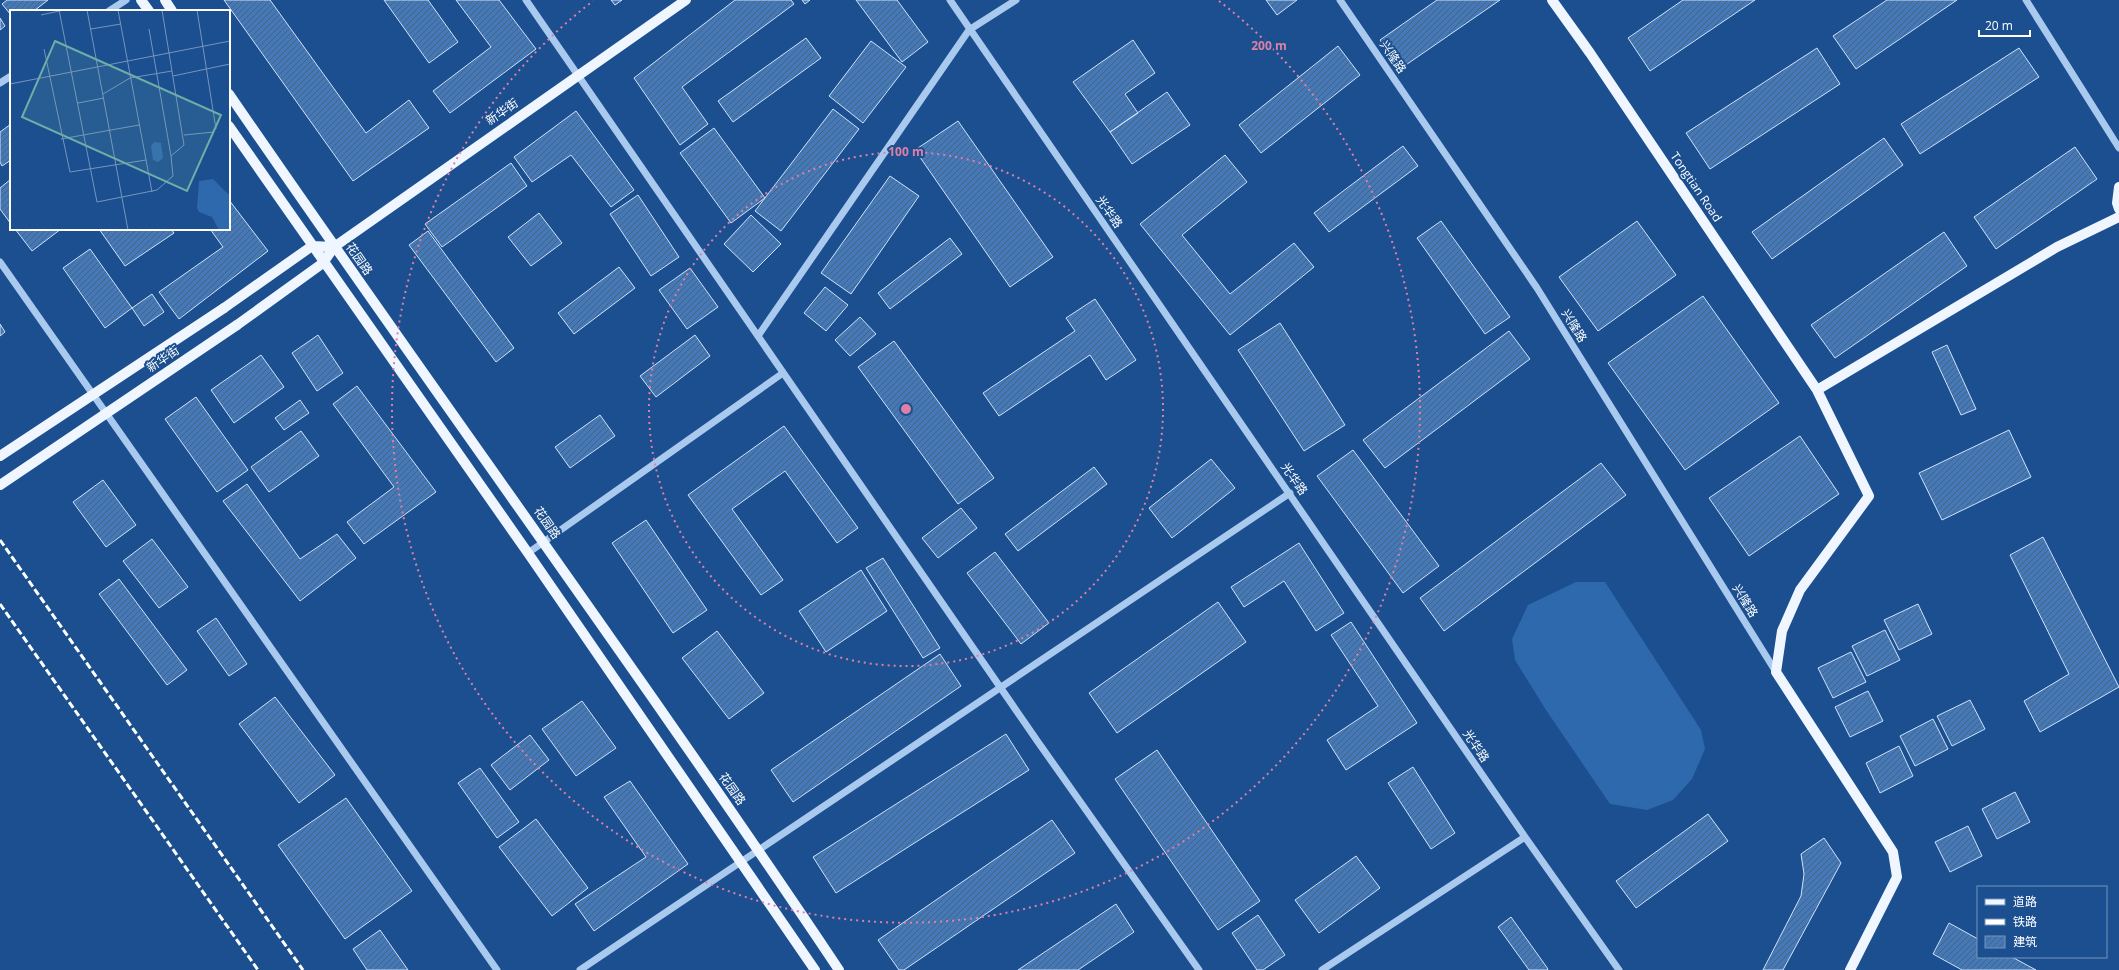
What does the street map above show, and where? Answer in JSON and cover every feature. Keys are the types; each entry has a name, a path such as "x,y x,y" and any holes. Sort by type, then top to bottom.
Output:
{"main road":[{"path":"141,0 148,10"},
{"path":"165,0 171,10"},
{"name":"新华街","path":"0,485 237,325 323,263 334,247 686,0"},
{"name":"Tongtian Road","path":"1552,0 1590,53 1817,390 1869,496 1800,590 1782,631 1776,672"},
{"name":"花园路","path":"230,95 334,247 544,542 760,851 839,970"},
{"path":"230,127 323,263 528,553 815,970"},
{"path":"2119,187 2117,204 2119,209"},
{"path":"1817,390 2057,247 2119,217"},
{"path":"312,246 334,247"},
{"name":"新华街","path":"0,456 224,308 312,246"},
{"path":"1776,672 1893,852 1897,877 1850,970"}],"street":[{"path":"111,10 126,0"},
{"path":"526,0 1001,688 1199,970"},
{"name":"光华路","path":"950,0 1525,837 1619,970"},
{"path":"758,336 970,30 1016,0"},
{"name":"兴隆路","path":"1340,0 1537,288 1776,672"},
{"path":"2026,0 2119,148"},
{"path":"0,83 10,77"},
{"path":"0,262 497,970"},
{"path":"528,553 783,373"},
{"path":"580,970 760,851 1290,493"},
{"path":"1322,970 1525,837"}],"shaded area":[{"path":"1576,582 1605,582 1701,730 1705,749 1692,779 1673,800 1647,810 1610,804 1546,710 1515,660 1512,639 1528,605"}],"building":[{"path":"7,0 48,0 35,10 10,10 10,14 2,4"},
{"path":"224,0 270,0 366,133 409,100 429,128 353,181"},
{"path":"384,0 428,0 458,42 429,63"},
{"path":"456,0 499,0 536,49 450,113 433,91 491,47"},
{"path":"611,0 622,0 615,5"},
{"path":"735,0 791,0 794,4 682,87 708,124 680,145 634,78"},
{"path":"802,0 810,0 805,4"},
{"path":"856,0 897,0 928,42 902,62"},
{"path":"1266,0 1297,0 1277,15"},
{"path":"1437,0 1500,0 1400,69 1380,40"},
{"path":"1683,0 1755,0 1650,71 1628,38"},
{"path":"1887,0 1957,0 1856,69 1833,36"},
{"path":"0,18 5,26 0,30"},
{"path":"806,38 821,58 733,122 718,101"},
{"path":"1133,40 1155,73 1125,94 1138,113 1110,132 1073,82"},
{"path":"871,41 906,67 863,123 829,96"},
{"path":"1338,46 1360,75 1261,153 1239,125"},
{"path":"1817,48 1840,84 1710,169 1686,133"},
{"path":"2019,48 2039,77 1920,154 1901,124"},
{"path":"1167,92 1190,125 1132,164 1110,132"},
{"path":"833,109 859,129 781,231 755,211"},
{"path":"576,111 634,190 611,207 571,155 532,182 514,157"},
{"path":"958,121 1053,257 1010,287 915,150"},
{"path":"10,125 10,161 2,166 0,162 0,132"},
{"path":"714,128 765,198 731,223 680,153"},
{"path":"1884,138 1903,165 1772,259 1752,232"},
{"path":"1403,146 1418,166 1329,232 1314,213"},
{"path":"2075,147 2097,179 1996,249 1974,217"},
{"path":"1225,155 1247,182 1182,235 1230,294 1294,243 1314,267 1230,335 1140,224"},
{"path":"511,163 527,186 442,247 425,224"},
{"path":"890,176 919,196 851,294 821,273"},
{"path":"10,180 10,223 0,209 0,188"},
{"path":"638,195 679,257 651,276 610,214"},
{"path":"230,201 268,251 179,319 159,292 223,247 211,230 230,230"},
{"path":"539,213 562,243 531,266 508,237"},
{"path":"751,215 781,244 753,272 724,244"},
{"path":"1441,221 1510,317 1485,334 1417,238"},
{"path":"1637,221 1676,275 1598,331 1559,277"},
{"path":"16,230 60,230 32,251"},
{"path":"100,230 172,230 174,233 125,266"},
{"path":"428,231 514,348 496,362 409,245"},
{"path":"1944,232 1967,266 1835,358 1811,325"},
{"path":"950,238 962,254 890,309 878,293"},
{"path":"90,249 132,308 105,328 63,268"},
{"path":"619,267 635,288 574,334 558,313"},
{"path":"690,268 718,307 687,329 659,290"},
{"path":"825,287 848,305 826,331 804,313"},
{"path":"152,294 164,312 144,326 132,308"},
{"path":"1703,296 1779,403 1685,470 1608,363"},
{"path":"1095,299 1136,360 1106,380 1090,355 999,416 983,393 1075,331 1066,318"},
{"path":"860,317 876,334 850,356 835,340"},
{"path":"1280,323 1345,425 1304,451 1238,350"},
{"path":"0,324 5,332 0,336"},
{"path":"1509,331 1530,359 1385,468 1363,440"},
{"path":"318,335 343,373 317,391 292,353"},
{"path":"695,335 710,356 656,397 640,376"},
{"path":"894,341 994,478 958,504 858,367"},
{"path":"1947,345 1976,409 1961,415 1932,352"},
{"path":"261,355 284,387 234,423 211,390"},
{"path":"357,386 436,492 364,544 347,522 394,487 333,404"},
{"path":"196,397 248,470 217,492 165,419"},
{"path":"300,400 309,413 284,430 275,418"},
{"path":"600,415 615,436 570,468 555,447"},
{"path":"784,426 858,528 837,543 785,471 732,509 783,580 761,595 688,495"},
{"path":"2009,430 2031,477 1942,520 1919,473"},
{"path":"301,431 319,456 269,492 251,467"},
{"path":"1800,436 1839,494 1749,556 1709,498"},
{"path":"1353,450 1439,566 1403,593 1317,476"},
{"path":"1211,459 1235,488 1172,538 1149,508"},
{"path":"1601,463 1626,495 1444,631 1420,598"},
{"path":"1094,467 1107,484 1018,551 1005,534"},
{"path":"103,480 136,525 106,547 73,502"},
{"path":"247,484 300,559 337,534 356,558 300,601 223,501"},
{"path":"961,508 977,528 938,558 922,538"},
{"path":"646,520 707,610 673,633 612,543"},
{"path":"2043,537 2119,687 2040,732 2024,701 2069,674 2010,555"},
{"path":"152,539 188,587 159,608 123,561"},
{"path":"1299,543 1344,613 1316,631 1284,581 1244,607 1231,587"},
{"path":"995,552 1049,623 1021,644 967,573"},
{"path":"883,558 940,648 923,658 866,568"},
{"path":"861,570 887,611 826,652 799,611"},
{"path":"119,579 187,670 167,685 99,594"},
{"path":"1218,602 1246,642 1117,733 1089,693"},
{"path":"1918,604 1932,634 1899,650 1884,620"},
{"path":"216,618 247,664 229,676 197,631"},
{"path":"1351,622 1417,723 1346,770 1327,740 1378,706 1331,635"},
{"path":"1885,630 1900,660 1867,676 1852,646"},
{"path":"717,631 764,693 729,719 682,658"},
{"path":"1851,652 1866,682 1833,698 1818,668"},
{"path":"940,654 961,686 793,802 771,770"},
{"path":"1868,691 1883,721 1850,737 1835,707"},
{"path":"275,697 335,775 299,803 239,724"},
{"path":"1970,700 1985,729 1952,746 1937,716"},
{"path":"582,701 616,748 576,776 542,729"},
{"path":"1933,719 1948,749 1915,766 1900,736"},
{"path":"1006,734 1029,770 836,893 813,857"},
{"path":"530,735 549,760 510,790 491,765"},
{"path":"1899,746 1913,776 1880,793 1866,763"},
{"path":"1157,750 1260,901 1218,930 1115,779"},
{"path":"1413,767 1455,833 1431,849 1388,783"},
{"path":"480,768 519,822 497,838 458,783"},
{"path":"630,781 688,864 594,931 575,904 646,857 604,797"},
{"path":"2015,792 2030,822 1997,839 1982,809"},
{"path":"346,798 412,891 345,939 278,845"},
{"path":"1708,814 1728,841 1636,908 1616,881"},
{"path":"536,819 588,888 552,916 499,847"},
{"path":"1052,820 1075,853 904,970 899,970 878,940"},
{"path":"1968,826 1982,856 1950,872 1935,842"},
{"path":"1824,838 1841,863 1783,970 1763,970 1801,896 1804,874 1801,854"},
{"path":"1356,856 1380,888 1319,933 1295,900"},
{"path":"1116,904 1134,932 1078,970 1018,970"},
{"path":"1258,915 1285,955 1263,970 1257,970 1232,933"},
{"path":"1511,917 1548,969 1547,970 1529,970 1498,927"},
{"path":"1949,923 1977,938 1977,958 2014,958 2036,970 1962,970 1933,954"},
{"path":"380,930 408,970 367,970 353,949"}],"railway":[{"path":"0,540 303,970"},
{"path":"0,604 258,970"}]}
